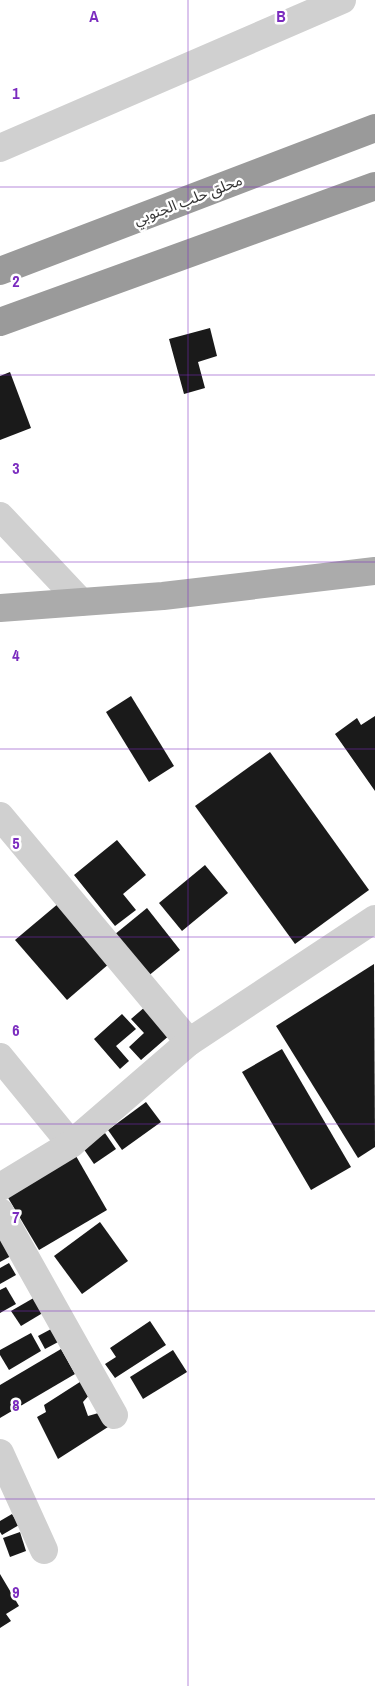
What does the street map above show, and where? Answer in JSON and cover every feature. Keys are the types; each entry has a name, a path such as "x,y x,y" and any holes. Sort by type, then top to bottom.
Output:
{"highway":[{"name":"محلق حلب الجنوبي","path":"0,271 375,128"},
{"path":"0,322 375,186"}],"main road":[{"path":"0,608 163,596 375,571"}],"street":[{"path":"0,148 342,0"},
{"path":"0,516 81,602"},
{"path":"0,816 189,1042"},
{"path":"0,1187 71,1144 189,1042 375,919"},
{"path":"0,1057 71,1144"},
{"path":"0,1212 114,1416"},
{"path":"0,1453 44,1550"}],"building":[{"path":"210,328 217,356 198,362 205,388 184,394 169,339"},
{"path":"10,372 31,428 0,440 0,376"},
{"path":"131,696 174,766 149,782 106,712"},
{"path":"375,716 375,791 335,734 357,718 361,725"},
{"path":"270,752 369,890 295,944 195,806"},
{"path":"117,840 146,875 123,894 136,910 115,926 74,875"},
{"path":"205,865 228,893 182,931 159,903"},
{"path":"59,903 110,963 67,1000 15,940"},
{"path":"147,908 180,950 147,977 114,935"},
{"path":"374,964 375,1147 358,1158 276,1026"},
{"path":"146,1006 171,1034 141,1060 129,1047 144,1033 131,1019"},
{"path":"122,1014 136,1029 116,1046 129,1061 120,1069 94,1039"},
{"path":"282,1049 351,1167 311,1190 242,1072"},
{"path":"146,1102 161,1122 122,1150 108,1130"},
{"path":"105,1133 116,1149 94,1164 83,1148"},
{"path":"76,1156 107,1210 39,1250 7,1196"},
{"path":"100,1222 128,1261 82,1294 54,1256"},
{"path":"0,1236 11,1256 0,1262"},
{"path":"9,1263 16,1275 0,1284 0,1268"},
{"path":"6,1287 16,1304 0,1313 0,1290"},
{"path":"37,1296 46,1311 21,1326 11,1311"},
{"path":"150,1321 166,1345 115,1378 105,1364 116,1357 110,1348"},
{"path":"53,1328 60,1341 45,1349 38,1336"},
{"path":"31,1333 41,1351 9,1370 0,1355 0,1350"},
{"path":"61,1349 75,1374 0,1418 0,1385"},
{"path":"173,1350 187,1372 143,1399 130,1377"},
{"path":"83,1380 91,1393 83,1402 88,1416 102,1412 108,1427 58,1459 37,1417 46,1412 44,1405"},
{"path":"12,1514 19,1525 2,1535 0,1532 0,1521"},
{"path":"20,1532 26,1551 10,1557 3,1538"},
{"path":"0,1574 19,1606 6,1614 11,1621 0,1628"}]}
